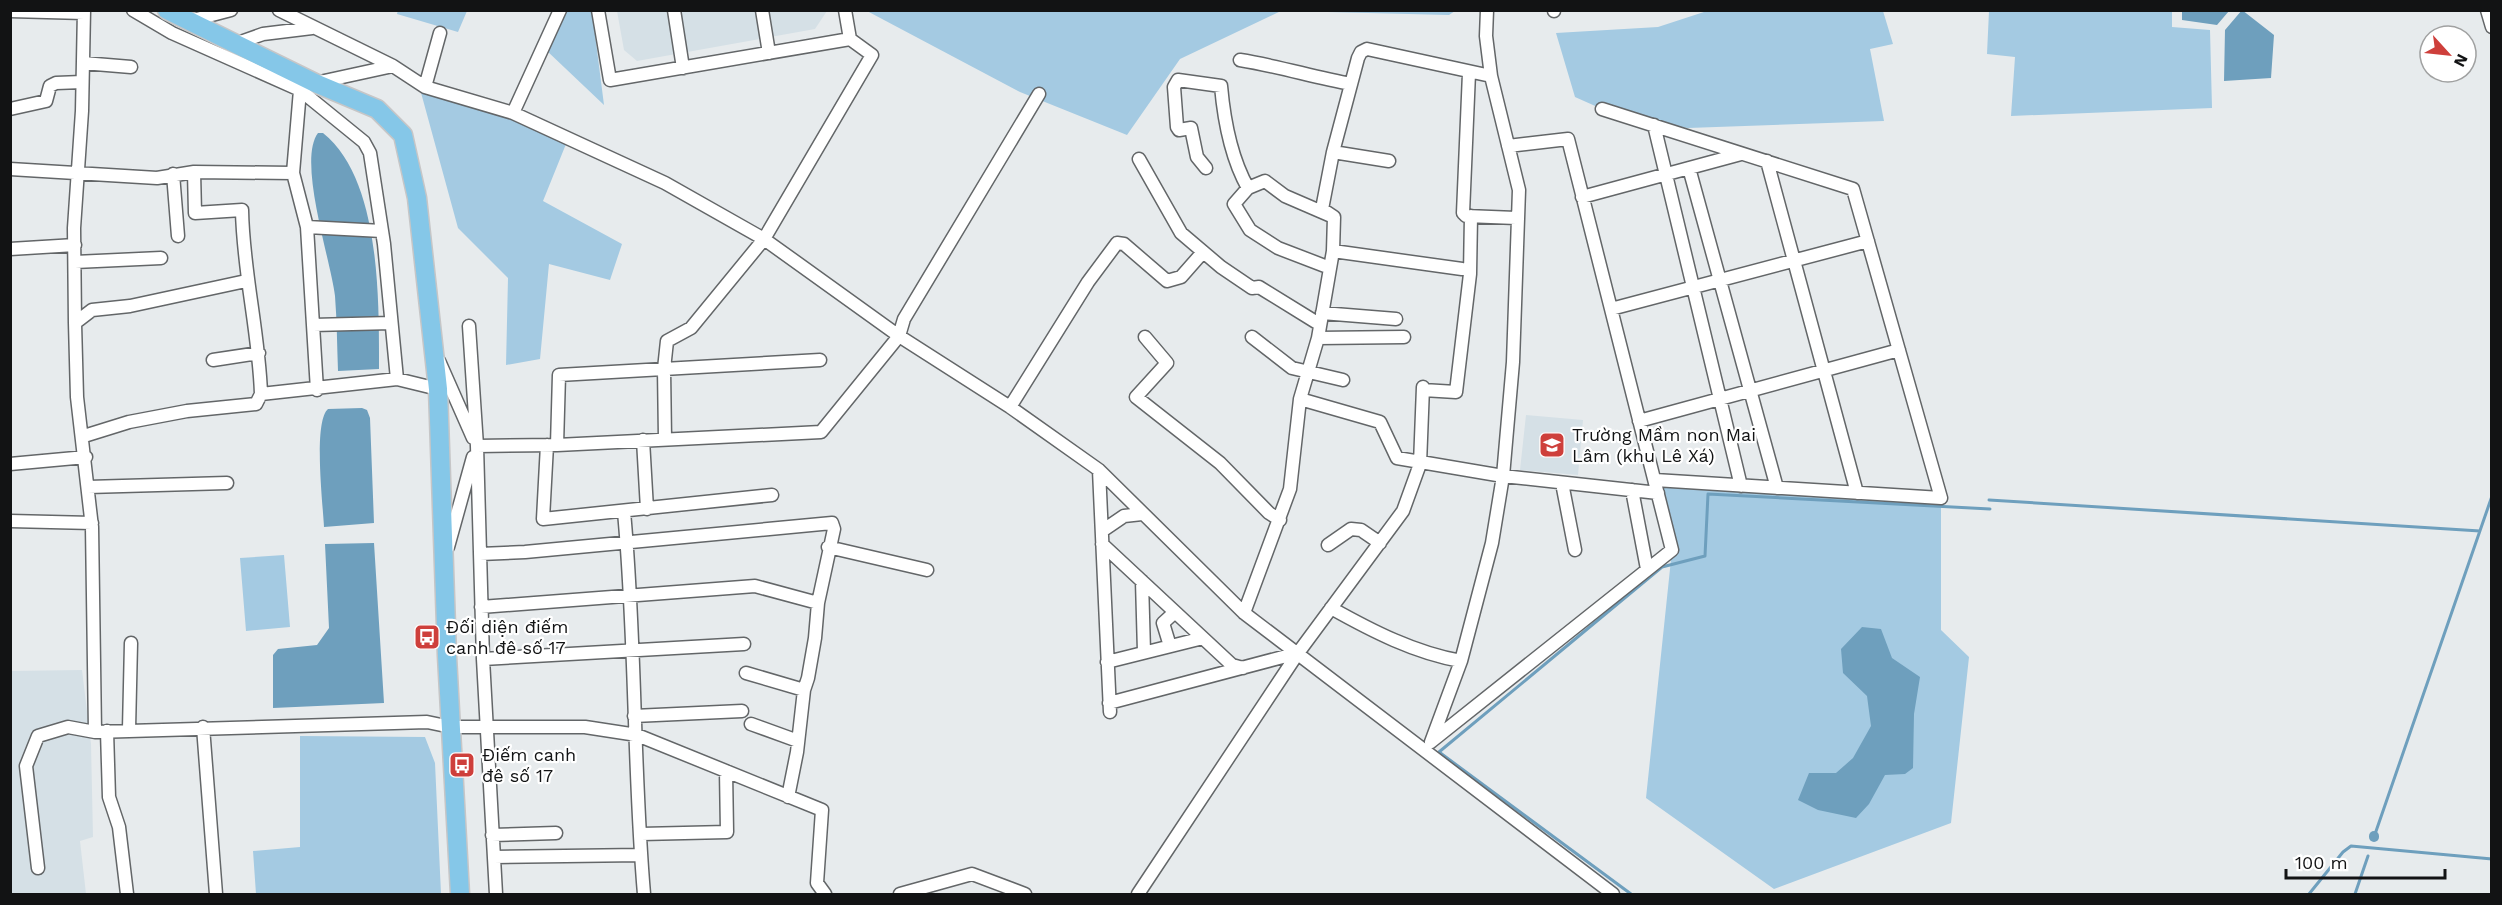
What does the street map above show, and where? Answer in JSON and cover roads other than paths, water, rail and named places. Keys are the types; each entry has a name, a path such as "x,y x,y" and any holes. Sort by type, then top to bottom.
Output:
{"main road":[{"path":"167,10 235,44 307,86 377,109 403,135 417,198 438,389 460,894"}],"street":[{"path":"133,10 172,33 307,86 364,142 370,153 382,231 397,379"},
{"path":"189,21 231,10"},
{"path":"279,10 393,66 425,87 513,113 664,183 764,239 900,336 1010,407 1099,470 1244,613 1429,746 1613,894"},
{"path":"513,113 560,10"},
{"path":"598,10 610,80 850,39"},
{"path":"674,10 683,68"},
{"path":"762,10 769,53"},
{"path":"665,439 664,369 667,341 690,328 764,239 872,55 850,39 845,10"},
{"path":"1429,746 1461,661 1492,543 1503,476 1513,362 1516,219 1519,190 1491,76 1486,36 1487,10"},
{"path":"2487,10 2492,27"},
{"path":"10,11 84,12 75,245 77,397 84,436 92,523 101,731 109,797 119,827 127,894"},
{"path":"235,44 263,34 313,28"},
{"path":"425,87 440,33"},
{"path":"1334,217 1322,209 1333,152 1361,52 1367,49 1491,76"},
{"path":"1240,60 1275,65 1310,76 1351,84"},
{"path":"83,63 131,67"},
{"path":"307,86 393,66"},
{"path":"1469,73 1462,213 1471,216 1516,219"},
{"path":"1206,168 1197,157 1191,128 1179,130 1177,127 1174,87 1178,80 1221,86 1230,144 1239,173 1248,188"},
{"path":"10,109 46,101 50,86 56,82 82,82"},
{"path":"307,86 293,173 307,227 317,390"},
{"path":"477,446 552,445 821,432 900,336 904,319 1039,94"},
{"path":"1602,109 1853,189 1941,498 1654,480"},
{"path":"1654,125 1741,486"},
{"path":"1429,746 1672,550 1568,139 1508,146"},
{"path":"1333,152 1389,161"},
{"path":"1582,197 1742,153"},
{"path":"1139,159 1181,233 1252,288 1259,287 1320,319 1396,319"},
{"path":"1767,161 1857,493"},
{"path":"1689,168 1777,488"},
{"path":"10,169 77,171 157,178 194,172 293,173"},
{"path":"84,436 129,422 187,411 256,404 261,394 259,353 246,281 242,210 195,213 194,172"},
{"path":"173,174 178,236"},
{"path":"1330,268 1278,248 1250,230 1234,204 1248,188 1264,181 1285,196 1334,217"},
{"path":"1138,894 1298,653 1403,511 1420,464 1423,389 1456,392 1470,274 1471,216"},
{"path":"1244,613 1290,489 1300,399 1318,338 1333,251 1334,217"},
{"path":"307,227 382,231"},
{"path":"1611,309 1868,241"},
{"path":"1010,407 1088,282 1117,243 1124,244 1167,281 1181,277 1203,252"},
{"path":"10,249 75,245"},
{"path":"1333,251 1462,269"},
{"path":"75,262 161,258"},
{"path":"75,322 92,310 130,306 246,281"},
{"path":"313,326 391,323"},
{"path":"469,326 477,446 483,659 496,894"},
{"path":"1145,337 1167,363 1136,397 1220,463 1269,513 1280,520"},
{"path":"1252,337 1292,368 1343,381"},
{"path":"1318,338 1404,337"},
{"path":"433,346 477,446 444,561"},
{"path":"1639,421 1899,350"},
{"path":"213,360 259,353"},
{"path":"772,495 543,519 559,375 820,360"},
{"path":"261,394 317,390 397,379 438,389"},
{"path":"1300,399 1380,422 1397,458 1420,464 1503,476 1658,494"},
{"path":"643,440 647,509"},
{"path":"10,464 86,457"},
{"path":"1099,470 1109,707 1298,653"},
{"path":"88,487 228,483"},
{"path":"1562,483 1575,550"},
{"path":"1632,490 1647,569"},
{"path":"624,512 634,650 634,716 637,735 644,894"},
{"path":"1102,531 1124,516 1142,514"},
{"path":"10,521 92,523"},
{"path":"480,554 627,543 830,522 834,529 828,547 818,603 815,638 804,690 788,797"},
{"path":"1328,545 1351,529 1360,530 1380,543"},
{"path":"1102,544 1232,665 1243,668"},
{"path":"828,547 927,570"},
{"path":"1142,581 1144,652"},
{"path":"481,607 756,586 818,603"},
{"path":"1331,608 1402,643 1442,658 1461,661"},
{"path":"1143,621 1163,623 1175,612"},
{"path":"1163,623 1170,646"},
{"path":"1107,662 1203,638"},
{"path":"129,729 131,643"},
{"path":"483,659 744,644"},
{"path":"746,673 804,690"},
{"path":"634,716 742,711"},
{"path":"38,868 26,766 38,736 68,727 101,731 427,722 451,727 585,727 637,735 822,810 817,883 825,894"},
{"path":"751,724 798,741"},
{"path":"203,727 216,894"},
{"path":"641,834 727,832 726,771"},
{"path":"492,836 556,833"},
{"path":"494,857 641,855"},
{"path":"900,894 972,874 1025,894"}],"waterway":[{"path":"1631,894 1439,752 1662,567 1705,556 1708,494 1990,509"},
{"path":"2374,837 2492,496"},
{"path":"1989,500 2480,531"},
{"path":"2309,894 2343,852 2351,846 2492,859"},
{"path":"2355,894 2368,856"}],"place":[{"name":"Trường Mầm non Mai Lâm (khu Lê Xá)","path":"1552,445"},
{"name":"Đối diện điếm canh đê số 17","path":"427,637"},
{"name":"Điếm canh đê số 17","path":"462,765"}]}
